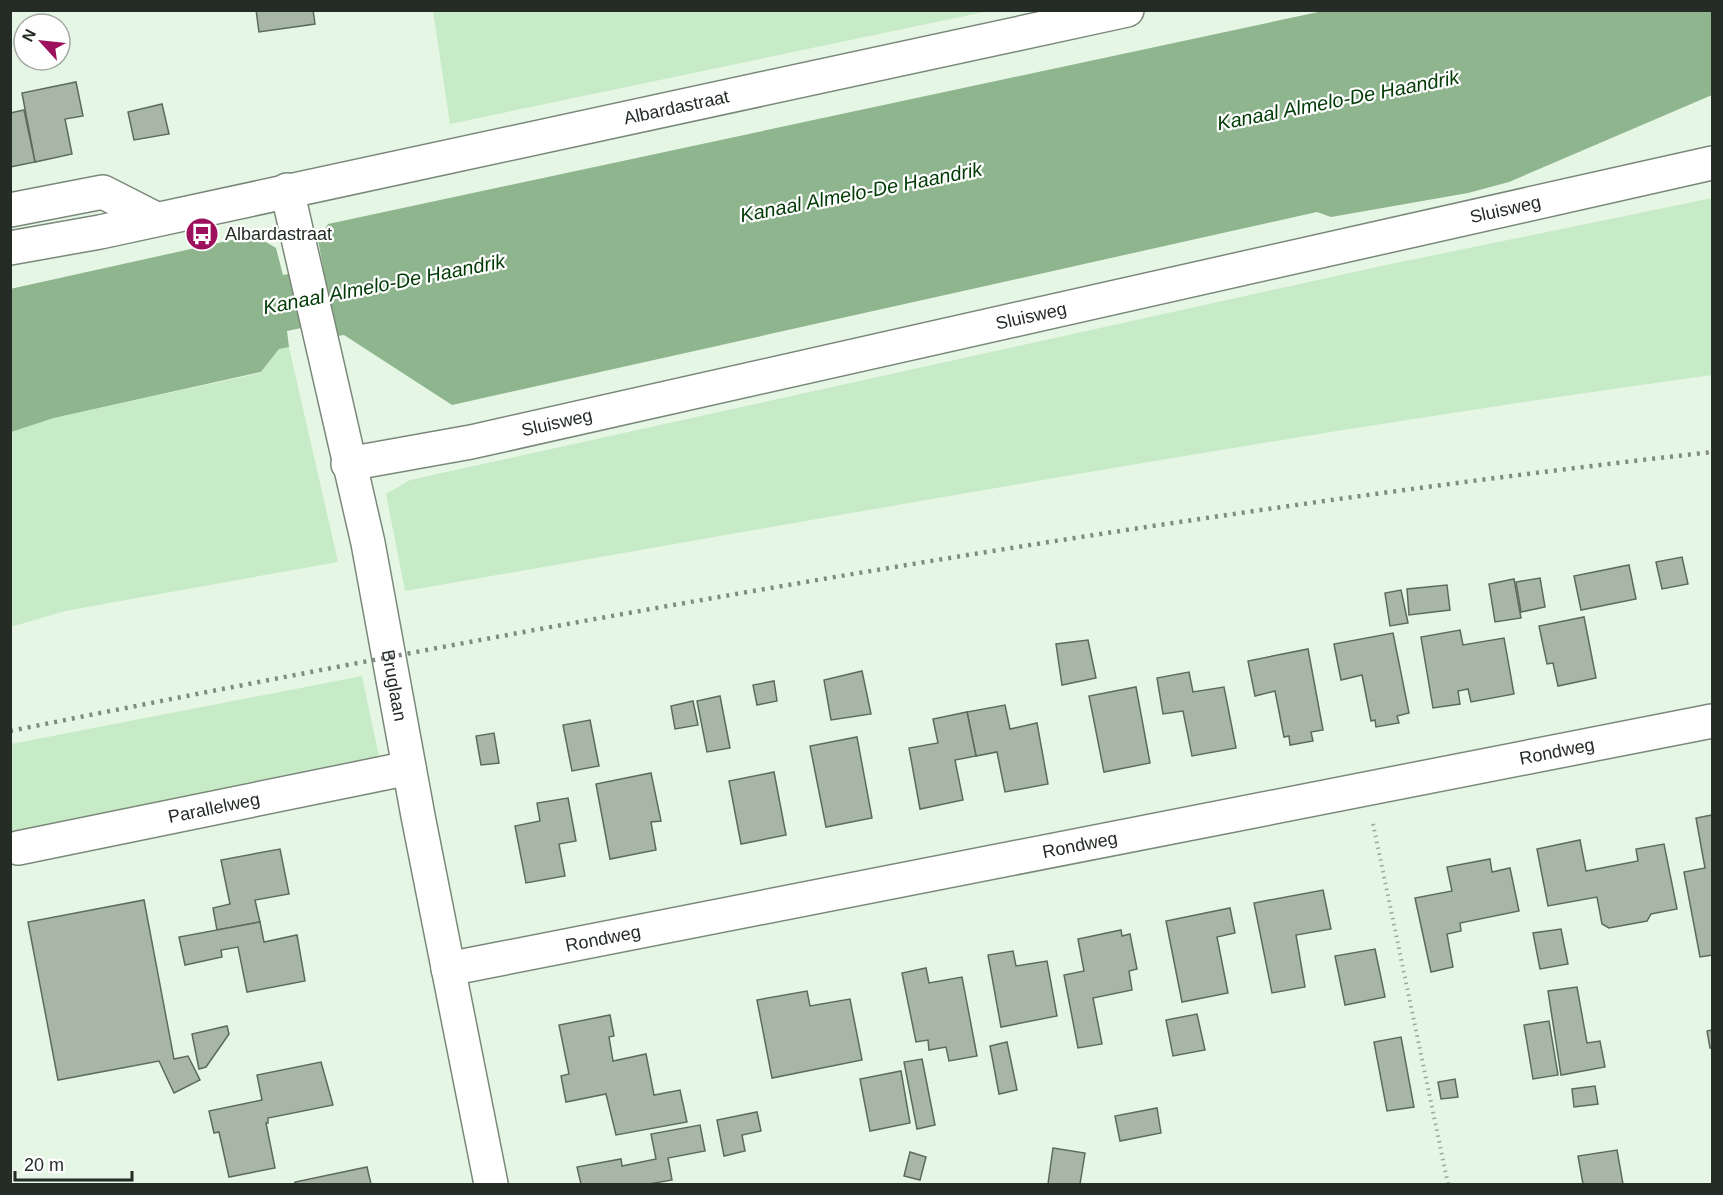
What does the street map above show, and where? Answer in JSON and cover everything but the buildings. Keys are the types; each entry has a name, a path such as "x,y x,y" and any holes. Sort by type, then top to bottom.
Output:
{"street":[{"name":"Albardastraat","path":"10,248 156,219 1127,10"},
{"name":"Sluisweg","path":"348,464 471,442 1713,163"},
{"name":"Bruglaan","path":"287,190 348,464 368,543 398,694 409,768 491,1185"},
{"path":"10,210 103,192 156,219"},
{"name":"Rondweg","path":"448,969 1713,721"},
{"name":"Parallelweg","path":"18,848 409,768"}],"path":[{"path":"1366,788 1448,1185"}],"shaded area":[{"path":"433,10 989,11 450,124"},
{"path":"1712,198 1712,375 1548,398 1221,450 405,591 386,494 410,480 1386,265"},
{"path":"289,347 338,562 65,611 11,627 11,432 54,418 261,373 279,349"},
{"path":"362,676 380,761 11,833 11,744"}],"water":[{"name":"Kanaal Almelo-De Haandrik","path":"1323,11 1712,11 1712,95 1509,182 1468,193 1331,217 1317,212 452,405 344,335 338,336 334,321 287,331 289,347 279,349 261,372 54,418 11,432 10,289 254,235 276,248 283,275 323,267 318,240 328,224"}],"railway":[{"path":"10,731 433,649 858,573 1284,507 1712,452"}],"place":[{"name":"Albardastraat","path":"202,234"}]}
